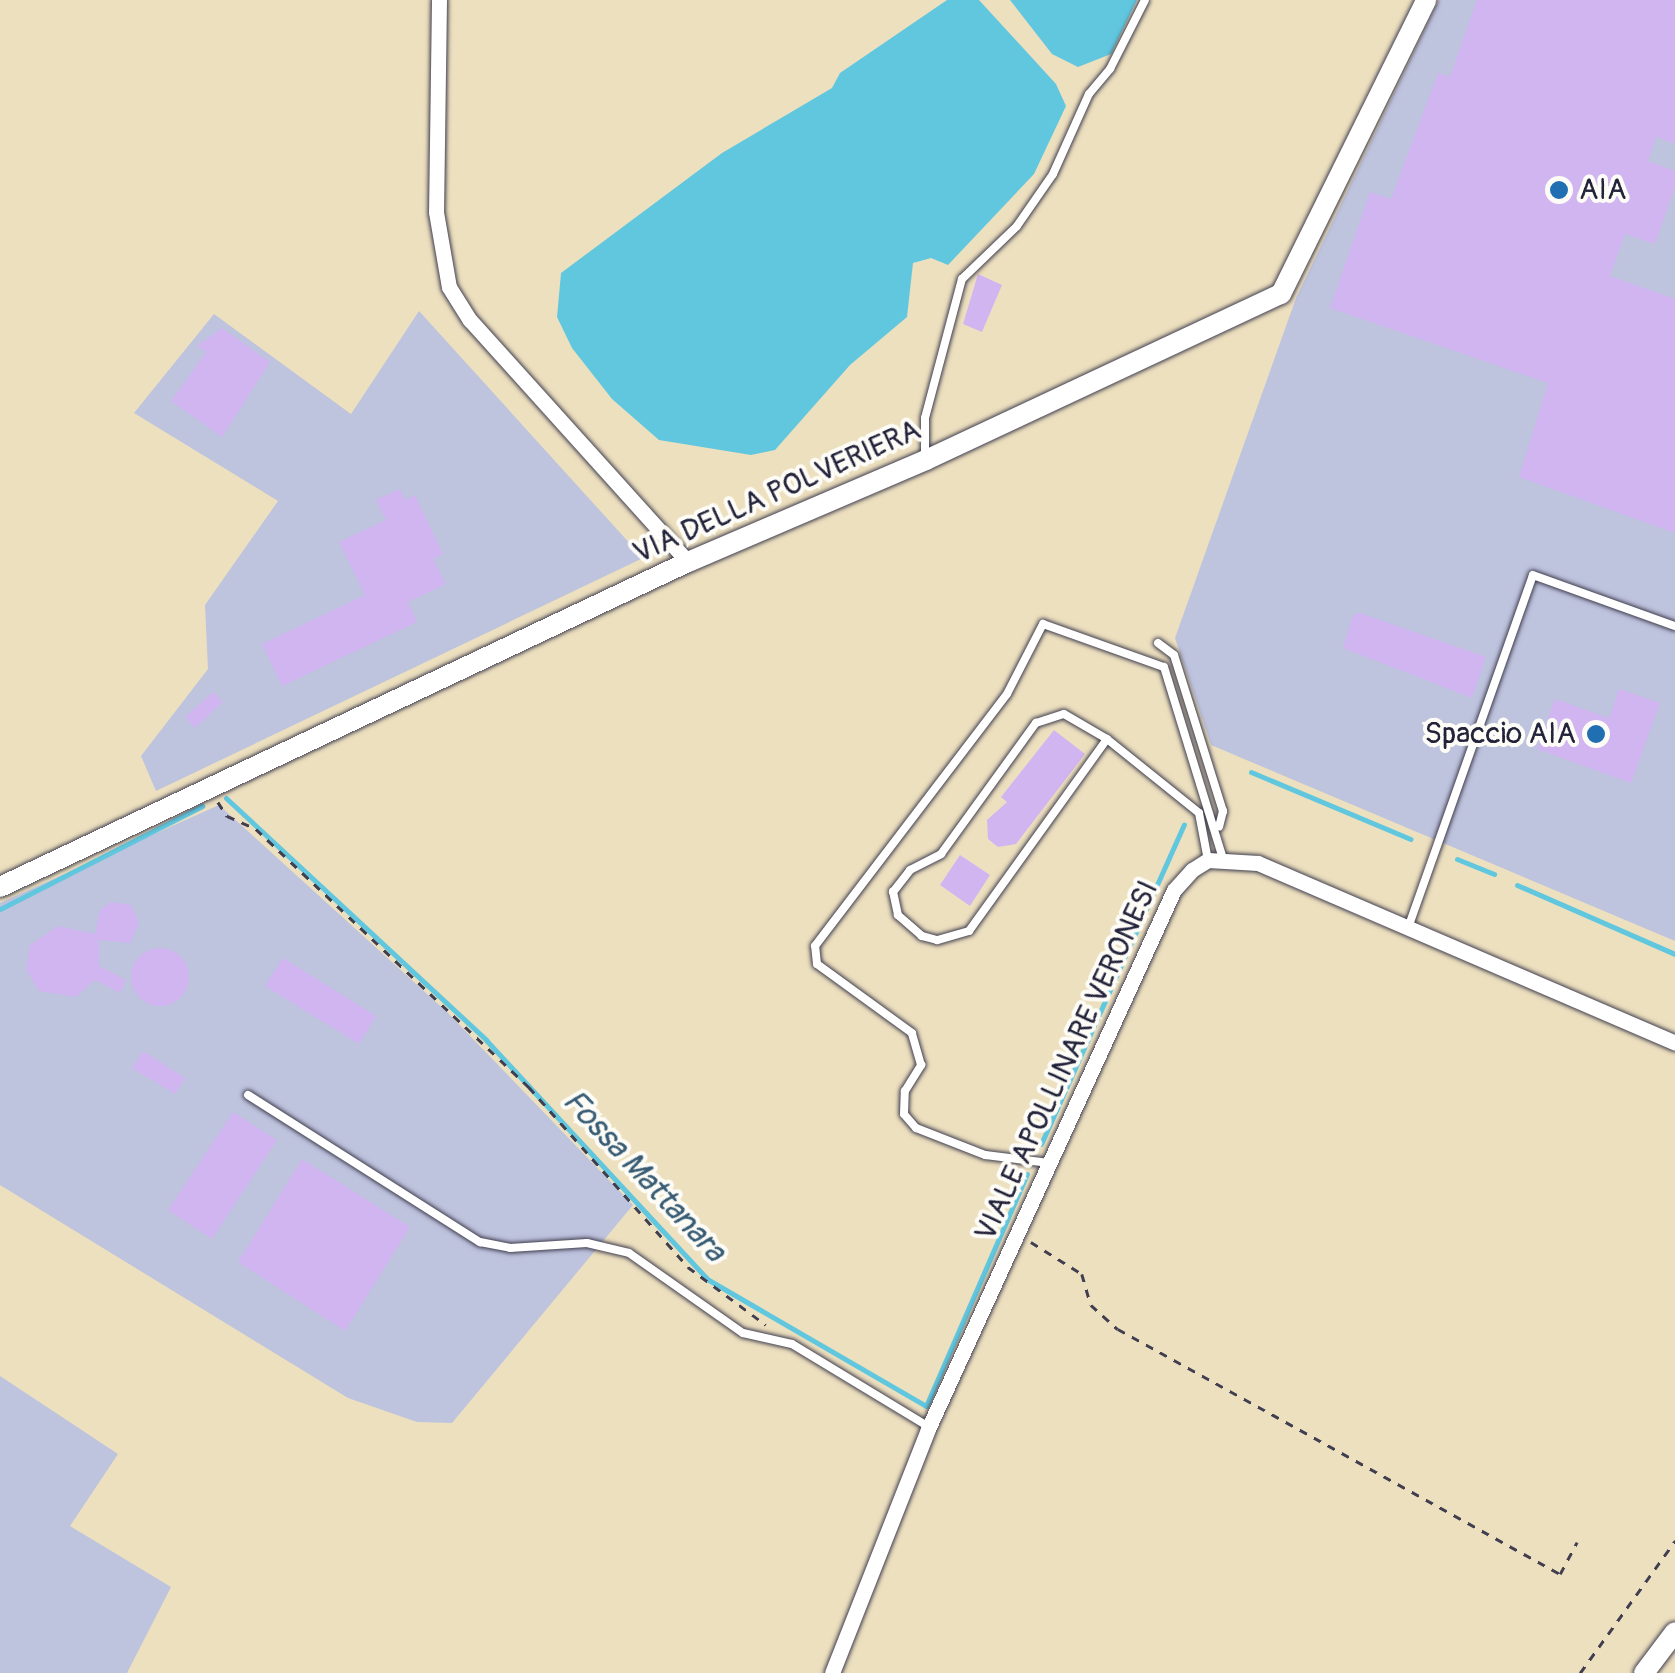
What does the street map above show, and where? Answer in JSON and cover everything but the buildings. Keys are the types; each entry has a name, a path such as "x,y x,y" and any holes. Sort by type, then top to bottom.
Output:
{"street":[{"path":"439,0 436,212 450,287 470,320 688,562"},
{"name":"VIA DELLA POLVERIERA","path":"0,887 688,562 926,460 1281,294 1426,0"},
{"path":"1215,860 1258,863 1675,1043"},
{"name":"VIALE APOLLINARE VERONESI","path":"832,1673 929,1427 1174,890 1215,860"},
{"path":"1644,1673 1671,1645"}],"lane":[{"path":"926,460 924,418 954,295 962,279 1017,226 1053,174 1089,94 1110,69 1145,0"},
{"path":"1408,928 1533,575 1675,626"},
{"path":"1049,1164 985,1155 916,1128 904,1114 904,1091 921,1065 912,1033 817,964 814,946 1008,694 1042,624 1151,661 1173,682 1218,831"},
{"path":"1158,643 1174,655 1223,811 1215,860"},
{"path":"1107,740 969,932 938,940 922,936 898,915 893,892 910,870 941,854 1036,723 1064,714 1107,740 1199,814 1215,860"},
{"path":"248,1095 480,1242 510,1248 614,1248 743,1334 792,1344 929,1427"}],"path":[{"path":"209,788 226,816 256,829 528,1087 688,1267 792,1344"},
{"path":"1017,1234 1082,1274 1091,1305 1118,1329 1543,1565 1560,1574 1577,1542"},
{"path":"1580,1673 1675,1542"}],"shaded area":[{"name":"AIA","path":"1439,0 1675,0 1675,941 1211,745 1175,638 1296,298"},
{"path":"419,311 643,558 156,791 141,756 208,669 205,605 278,501 134,413 214,314 351,414"},
{"path":"219,805 448,1013 633,1205 452,1423 417,1422 348,1398 0,1185 0,903"},
{"path":"0,1376 118,1454 70,1526 171,1587 127,1673 0,1673"}],"water":[{"path":"947,0 979,0 1056,84 1066,106 1034,174 948,265 931,258 913,263 907,317 850,365 775,450 751,455 659,440 612,399 572,348 557,317 561,273 722,153 832,88 840,73"},
{"path":"1010,0 1137,0 1111,54 1078,67 1052,54"}],"waterway":[{"name":"Fossa Mattanara","path":"1251,772 1410,839"},
{"name":"Fossa Mattanara","path":"226,798 486,1040 707,1279 926,1406 1027,1174"},
{"name":"Fossa Mattanara","path":"0,909 202,806"},
{"name":"Fossa Mattanara","path":"1041,1144 1184,825"},
{"name":"Fossa Mattanara","path":"1457,859 1494,874"},
{"name":"Fossa Mattanara","path":"1517,885 1675,954"}],"place":[{"name":"AIA","path":"1559,190"},
{"name":"Spaccio AIA","path":"1596,734"}]}
